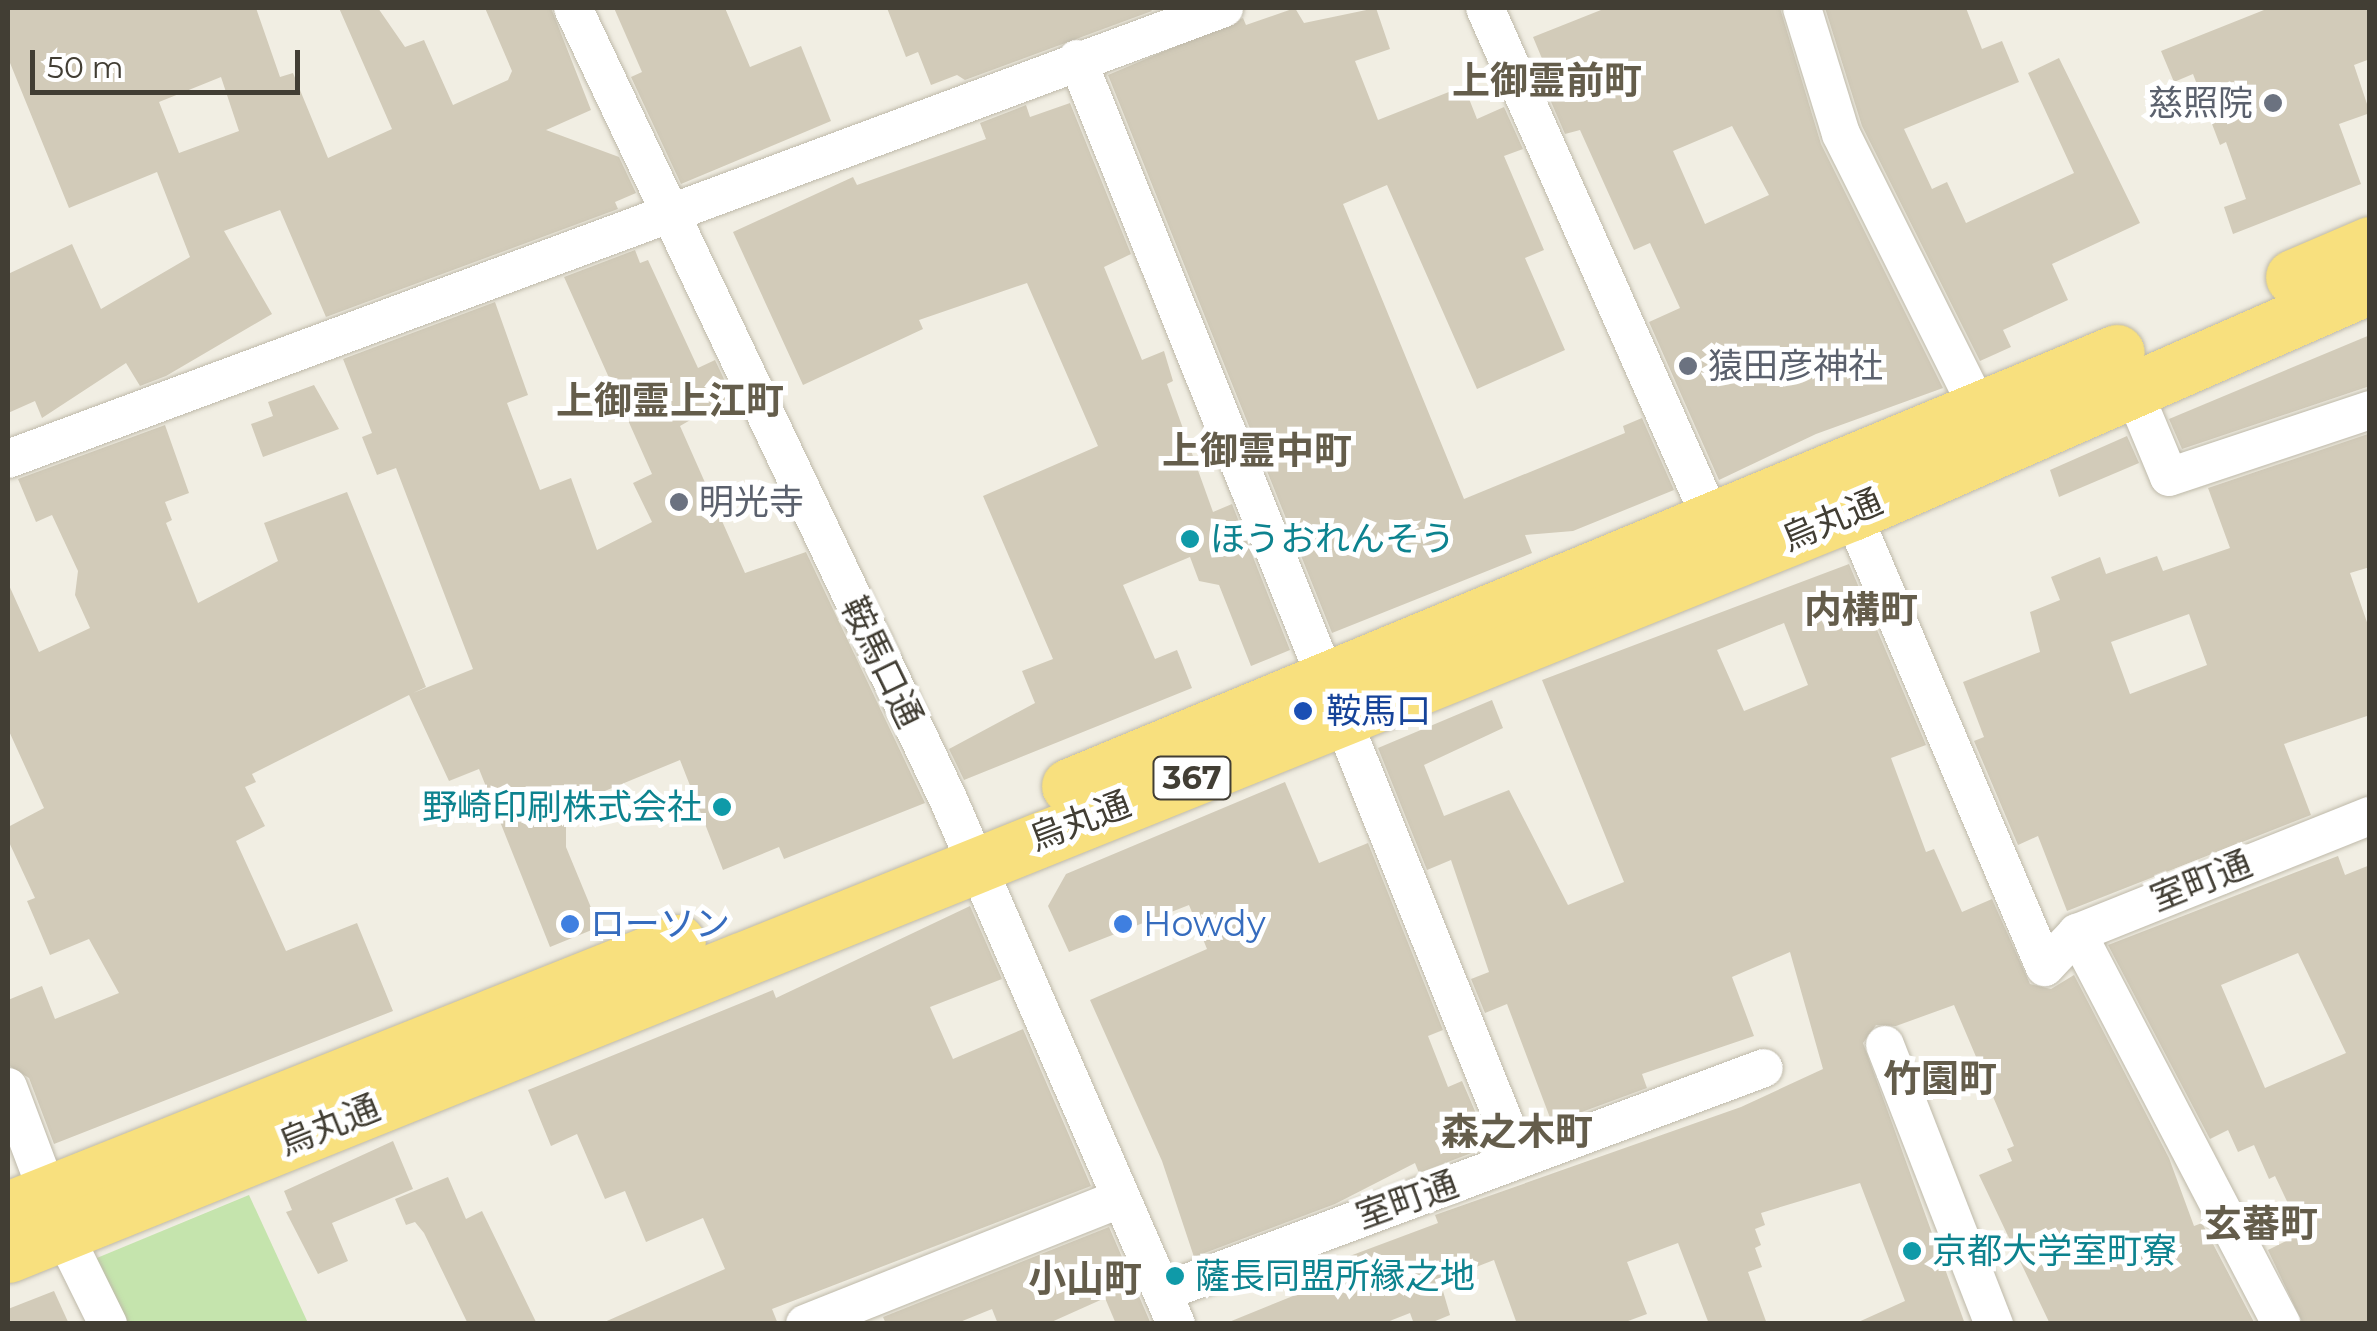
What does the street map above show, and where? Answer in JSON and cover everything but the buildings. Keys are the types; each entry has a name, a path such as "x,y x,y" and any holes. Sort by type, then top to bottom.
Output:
{"highway":[{"name":"烏丸通","path":"8,1254 39,1212 1335,700 1722,542 1989,428 2370,244"},
{"name":"烏丸通","path":"1722,542 1852,513 1989,428 2132,388 2370,286"}],"street":[{"name":"鞍馬口通","path":"573,8 967,846 1170,1308"},
{"path":"8,459 668,216 1077,59 1224,8"},
{"path":"1484,8 1722,542"},
{"path":"1802,8 1841,134 1989,428"},
{"path":"1077,59 1519,1159"},
{"path":"2132,388 2169,476 2370,410"},
{"name":"室町通","path":"1852,513 2045,967 2077,934 2370,816"},
{"path":"2077,934 2282,1324"},
{"path":"1886,1045 1994,1324"},
{"name":"室町通","path":"1170,1308 1519,1159 1764,1068"},
{"path":"8,1087 39,1212 108,1324"},
{"path":"805,1324 1121,1198"}],"green space":[{"path":"249,1195 308,1323 126,1323 92,1260"}],"place":[{"name":"慈照院","path":"2273,103"},
{"name":"猿田彦神社","path":"1688,366"},
{"name":"明光寺","path":"679,502"},
{"name":"ほうおれんそう","path":"1190,539"},
{"name":"鞍馬口","path":"1303,711"},
{"name":"野崎印刷株式会社","path":"722,807"},
{"name":"ローソン","path":"570,924"},
{"name":"Howdy","path":"1123,924"},
{"name":"京都大学室町寮","path":"1912,1251"},
{"name":"薩長同盟所縁之地","path":"1175,1276"}],"district":[{"name":"上御霊前町","path":"1547,81"},
{"name":"上御霊上江町","path":"670,401"},
{"name":"上御霊中町","path":"1257,451"},
{"name":"内構町","path":"1861,610"},
{"name":"竹園町","path":"1940,1079"},
{"name":"森之木町","path":"1517,1132"},
{"name":"玄蕃町","path":"2261,1224"},
{"name":"小山町","path":"1085,1279"}]}
